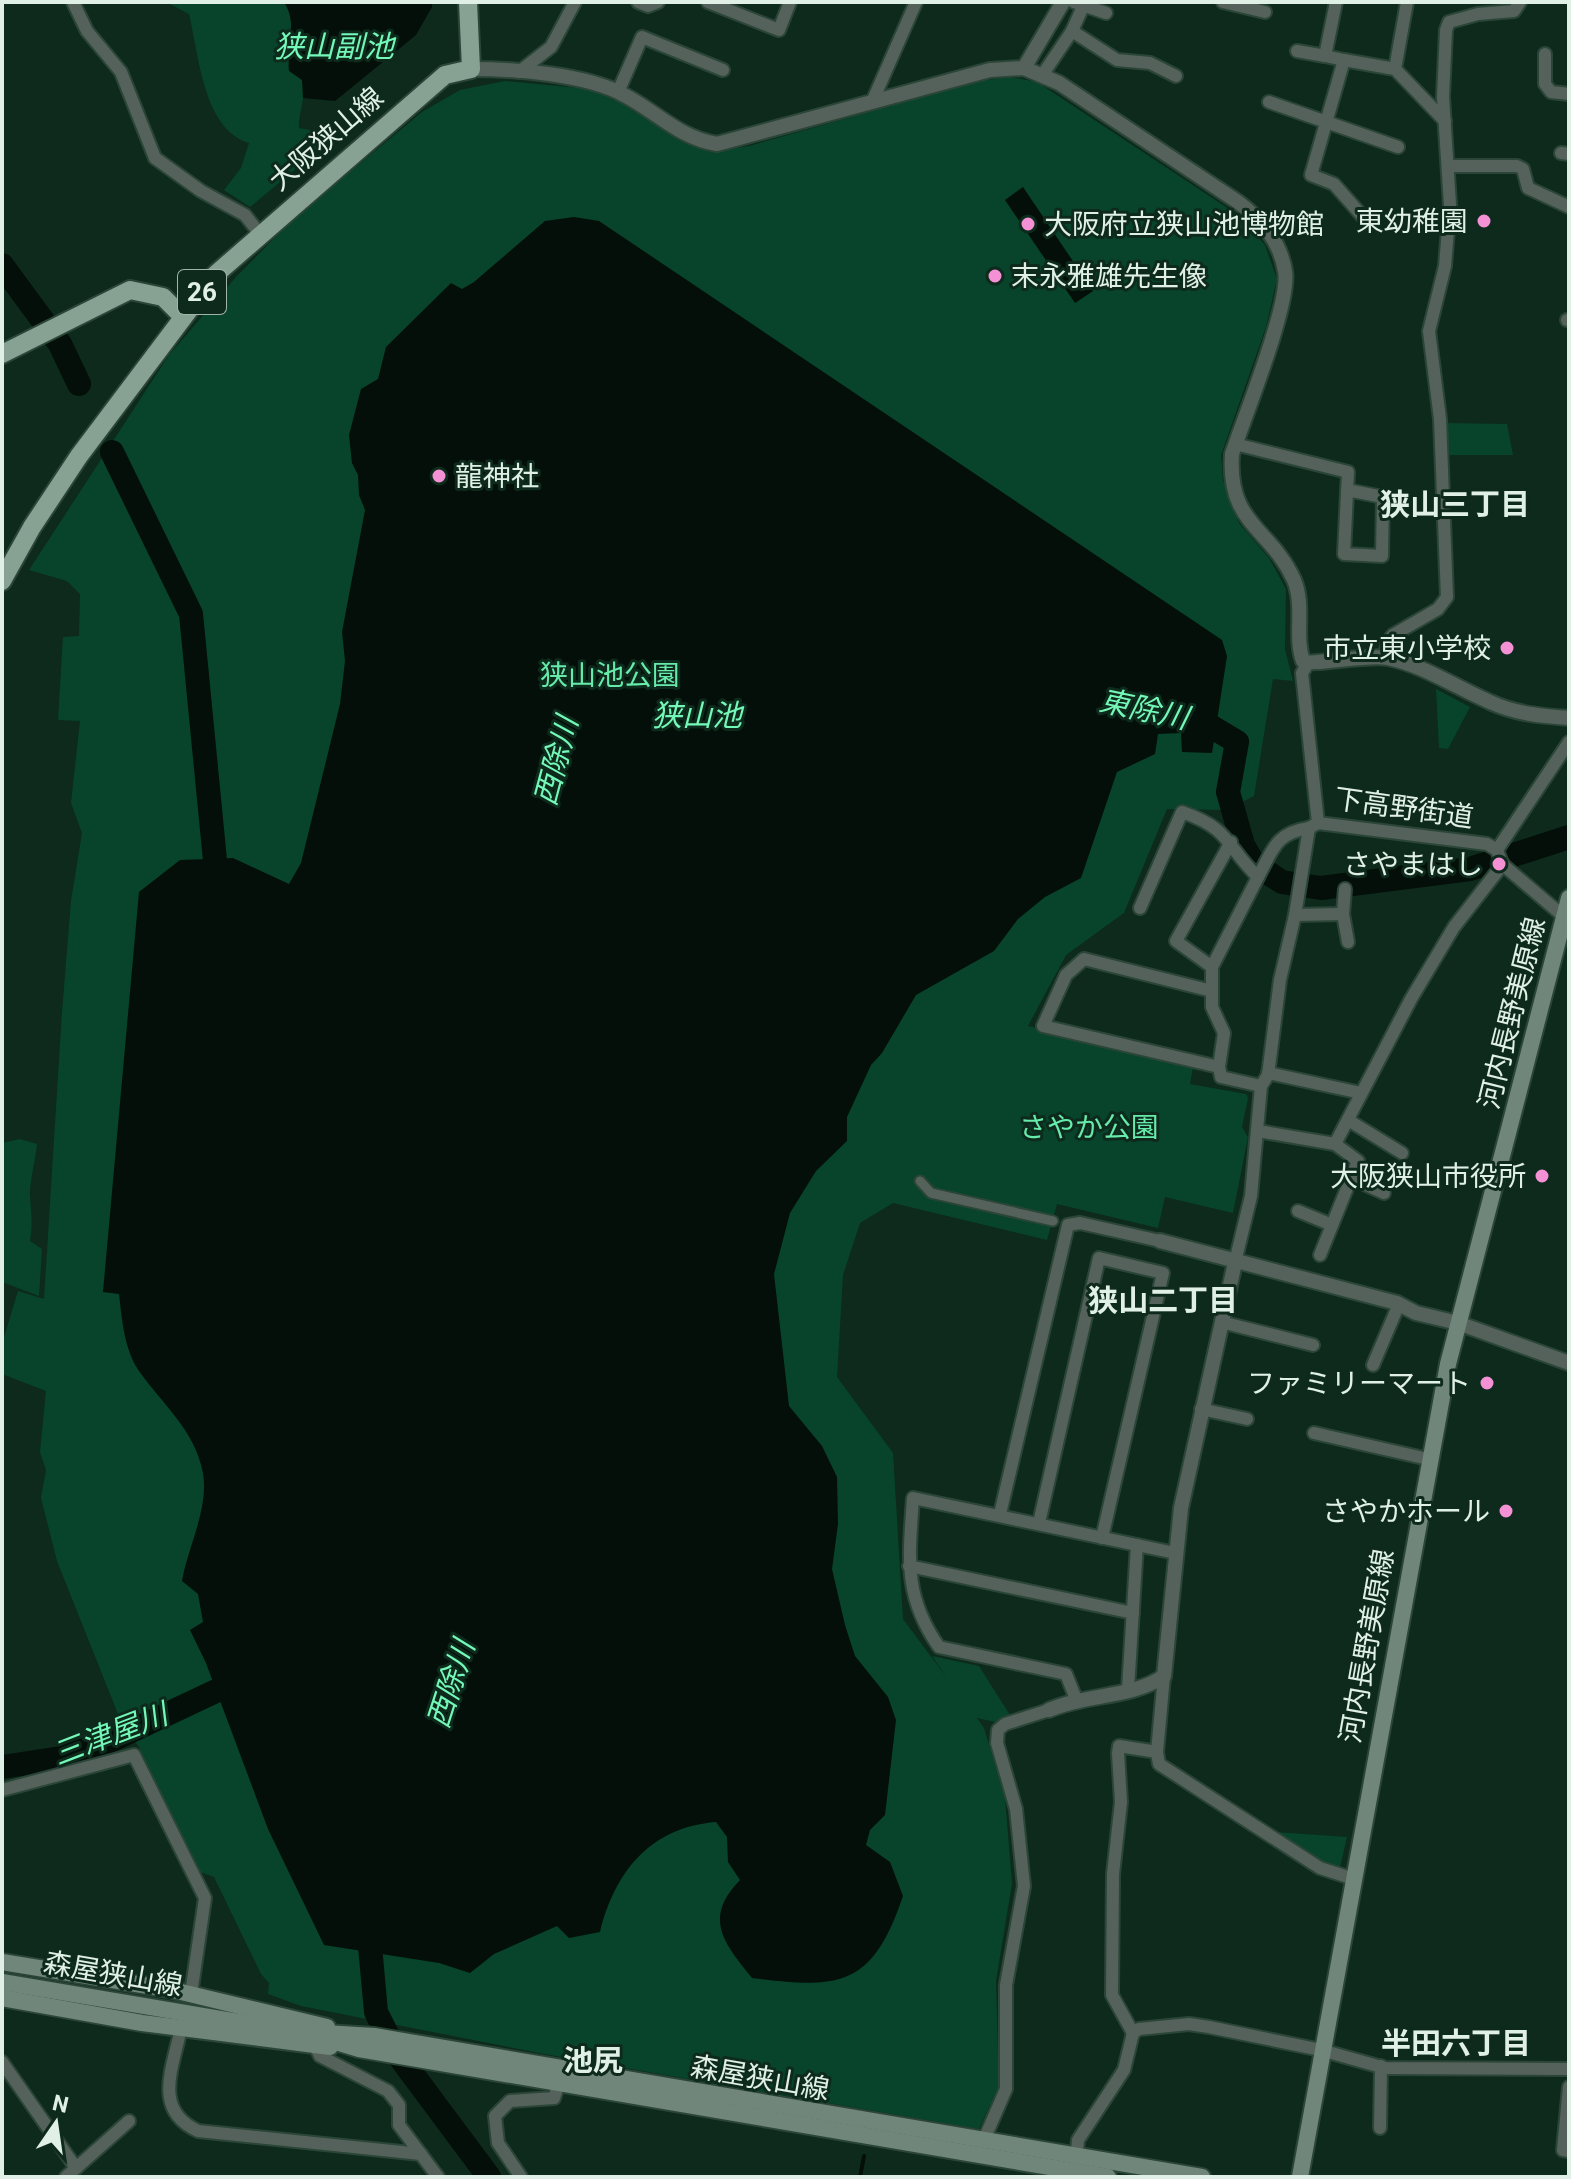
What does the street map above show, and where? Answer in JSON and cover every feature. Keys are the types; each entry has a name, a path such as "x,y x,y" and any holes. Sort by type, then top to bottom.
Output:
{"main road":[{"path":"468,2 471,69"},
{"name":"大阪狭山線","path":"2,581 79,456 216,274 445,75 471,69"},
{"name":"26","path":"2,354 130,290 163,297 182,316"},
{"name":"河内長野美原線","path":"1300,2177 1428,1459 1458,1323 1566,919 1569,898"},
{"path":"2,1962 191,1994 352,2033"},
{"name":"森屋狭山線","path":"2,1982 359,2049 1077,2169 1202,2177"},
{"path":"2,1998 181,2028 312,2040"},
{"name":"森屋狭山線","path":"312,2040 352,2033 983,2142 1108,2177"}],"street":[{"path":"73,2 87,31 121,72 155,158 201,191 245,215 260,234"},
{"path":"519,72 551,47 575,2"},
{"path":"638,2 648,6 658,2"},
{"path":"708,2 779,30 790,2"},
{"path":"873,100 916,2"},
{"path":"1024,68 1063,2"},
{"path":"1223,2 1265,12"},
{"path":"1325,56 1336,2"},
{"path":"1385,658 1388,641 1393,635 1438,609 1447,597 1440,419 1429,331 1445,266 1450,166 1445,121 1444,42 1449,22 1478,14 1514,11 1520,2"},
{"path":"1043,74 1072,31 1081,3 1106,13"},
{"path":"1395,69 1403,3"},
{"path":"1072,31 1117,60 1150,63 1176,76"},
{"path":"618,92 642,37 723,70"},
{"path":"1297,51 1395,69 1445,121"},
{"path":"1545,54 1545,84 1551,92 1569,94"},
{"path":"1344,60 1311,175 1334,184 1364,218"},
{"path":"471,69 519,72 598,84 618,92 681,134 717,144 990,70 1024,68 1043,74 1238,202 1258,218 1275,239 1286,273 1280,310 1235,444 1231,472 1234,491 1251,526 1294,580 1299,604 1300,653 1307,665 1355,656 1385,658 1519,712 1569,718"},
{"path":"1269,102 1398,147"},
{"path":"1450,166 1517,166 1523,169 1528,188 1569,207"},
{"path":"1235,444 1348,472 1347,490 1344,554 1382,556 1383,497 1347,490"},
{"name":"下高野街道","path":"1307,665 1302,677 1314,826 1487,844 1500,858"},
{"path":"1335,1144 1454,927 1500,858 1569,742"},
{"path":"1140,908 1182,812 1206,820 1231,842 1240,860 1261,872"},
{"path":"1261,1086 1221,1077 1219,1067 1224,1033 1212,1007 1212,967 1279,839 1289,831 1314,826 1280,980 1268,1073 1261,1086 1251,1196 1201,1409 1175,1553 1157,1752 1159,1764 1223,1806 1320,1868 1351,1878"},
{"path":"1212,967 1176,941 1231,842"},
{"path":"1500,858 1566,919"},
{"path":"1345,889 1343,914 1348,942"},
{"path":"1295,915 1343,914"},
{"path":"1212,991 1084,959 1066,975 1043,1026 1219,1067"},
{"path":"1268,1073 1361,1093"},
{"path":"1348,1120 1402,1153"},
{"path":"1258,1131 1335,1144 1358,1161 1320,1255"},
{"path":"1351,1178 1384,1193"},
{"path":"920,1181 931,1193 1053,1221"},
{"path":"1298,1211 1332,1225"},
{"path":"1000,1514 1068,1225 1080,1223 1236,1258 1399,1304 1416,1313 1458,1323 1569,1363"},
{"path":"1039,1523 1099,1258 1163,1273 1102,1538"},
{"path":"1373,1365 1399,1304"},
{"path":"1221,1322 1313,1345"},
{"path":"1201,1409 1247,1419"},
{"path":"1314,1433 1428,1459"},
{"path":"1076,1699 1066,1674 939,1647 916,1606 909,1566 913,1498 1175,1553"},
{"path":"1128,1689 1137,1545"},
{"path":"909,1566 1133,1613"},
{"path":"983,2142 1006,2089 1006,1985 1024,1886 1016,1809 997,1743 998,1730 1005,1724 1076,1699 1153,1684 1164,1676"},
{"path":"1077,2169 1078,2140 1124,2070 1133,2033 1112,1995 1113,1874 1121,1802 1119,1746 1157,1752"},
{"path":"2,1790 134,1755 205,1898 191,1994"},
{"path":"1133,2033 1189,2024 1321,2050 1381,2066 1569,2069"},
{"path":"181,2028 168,2093 172,2112 184,2125 198,2131 421,2154"},
{"path":"312,2040 320,2056 388,2091 399,2105 399,2125 438,2177"},
{"path":"2,2062 71,2173 129,2121"},
{"path":"1380,2128 1381,2066"},
{"path":"521,2177 498,2143 495,2116 510,2101 554,2098 559,2083"},
{"path":"1569,2087 1563,2128 1563,2150 1569,2151"}],"green space":[{"path":"166,2 284,2 291,17 289,57 304,89 299,128 316,131 323,146 250,207 224,190 241,168 249,143 234,135 212,107 200,69 189,14"},
{"name":"狭山池公園","path":"1010,77 1037,82 1238,215 1265,245 1277,279 1266,327 1221,455 1223,480 1239,523 1269,558 1286,589 1285,649 1293,681 1273,679 1254,796 1226,810 1167,809 1124,913 1066,955 1028,1026 1193,1067 1190,1084 1246,1094 1248,1098 1242,1127 1248,1137 1233,1213 1165,1197 1158,1228 1057,1204 1047,1240 893,1203 860,1223 843,1275 837,1377 893,1453 903,1619 947,1678 932,1656 979,1666 1010,1715 995,1722 977,1718 984,1728 1005,1798 1012,1883 996,1981 999,2086 979,2129 544,2054 301,2006 268,1994 269,1983 261,1974 214,1877 197,1871 139,1747 122,1724 57,1561 41,1498 46,1470 40,1452 46,1391 2,1374 2,1344 18,1291 44,1299 71,901 82,833 71,803 80,721 58,720 63,637 79,636 80,594 67,581 29,570 169,355 236,277 291,221 422,112 460,90 505,81 590,89 626,105 680,141 710,152 749,146 979,81"},
{"path":"1444,423 1507,424 1513,455 1445,455"},
{"path":"1436,689 1470,707 1448,749 1439,748"},
{"path":"20,1139 37,1144 30,1191 30,1241 42,1249 39,1296 2,1282 2,1143"},
{"path":"1275,1832 1347,1837 1339,1872"}],"water":[{"name":"狭山副池","path":"284,2 432,2 432,7 416,35 335,101 303,98 302,80 289,71 291,27"},
{"path":"1023,187 1093,291 1075,303 1005,200"},
{"name":"狭山池","path":"574,217 599,221 1222,640 1227,656 1212,753 1182,752 1181,733 1158,734 1155,754 1117,772 1081,878 1045,897 1018,919 994,951 916,995 882,1053 871,1065 847,1117 847,1141 816,1171 790,1213 774,1274 789,1406 822,1446 837,1477 838,1524 832,1569 845,1625 855,1656 888,1697 896,1720 885,1815 870,1830 866,1845 890,1862 903,1896 879,1949 865,1965 848,1976 830,1981 808,1983 752,1978 733,1954 720,1919 728,1894 740,1880 728,1862 727,1837 716,1822 673,1833 639,1856 615,1890 600,1932 569,1938 557,1926 494,1954 470,1973 439,1963 324,1945 268,1829 206,1663 190,1630 203,1622 198,1594 182,1581 203,1500 203,1473 199,1458 186,1431 134,1362 124,1334 119,1294 103,1292 139,892 180,860 233,858 289,884 301,863 340,704 345,661 342,632 365,510 359,495 358,475 352,463 349,435 361,389 378,379 386,347 451,283 462,289 545,221"}],"waterway":[{"name":"西除川","path":"2,265 60,344 79,384"},
{"name":"西除川","path":"112,452 191,614 218,891"},
{"name":"東除川","path":"1183,717 1202,721 1237,742 1228,792 1243,845 1254,864 1282,882 1321,888 1470,869 1569,837"},
{"name":"三津屋川","path":"2,1767 61,1758 108,1742 216,1691"},
{"name":"西除川","path":"373,1924 369,1935 376,2012 396,2052 489,2177"},
{"path":"860,2177 864,2156"}],"place":[{"name":"東幼稚園","path":"1484,221"},
{"name":"大阪府立狭山池博物館","path":"1028,224"},
{"name":"末永雅雄先生像","path":"995,276"},
{"name":"龍神社","path":"439,476"},
{"name":"市立東小学校","path":"1507,648"},
{"name":"さやまはし","path":"1499,864"},
{"name":"大阪狭山市役所","path":"1542,1176"},
{"name":"ファミリーマート","path":"1487,1383"},
{"name":"さやかホール","path":"1506,1511"}],"district":[{"name":"狭山三丁目","path":"1455,504"},
{"name":"狭山二丁目","path":"1163,1300"},
{"name":"半田六丁目","path":"1456,2043"},
{"name":"池尻","path":"593,2060"}],"park label":[{"name":"さやか公園","path":"1089,1127"}]}
